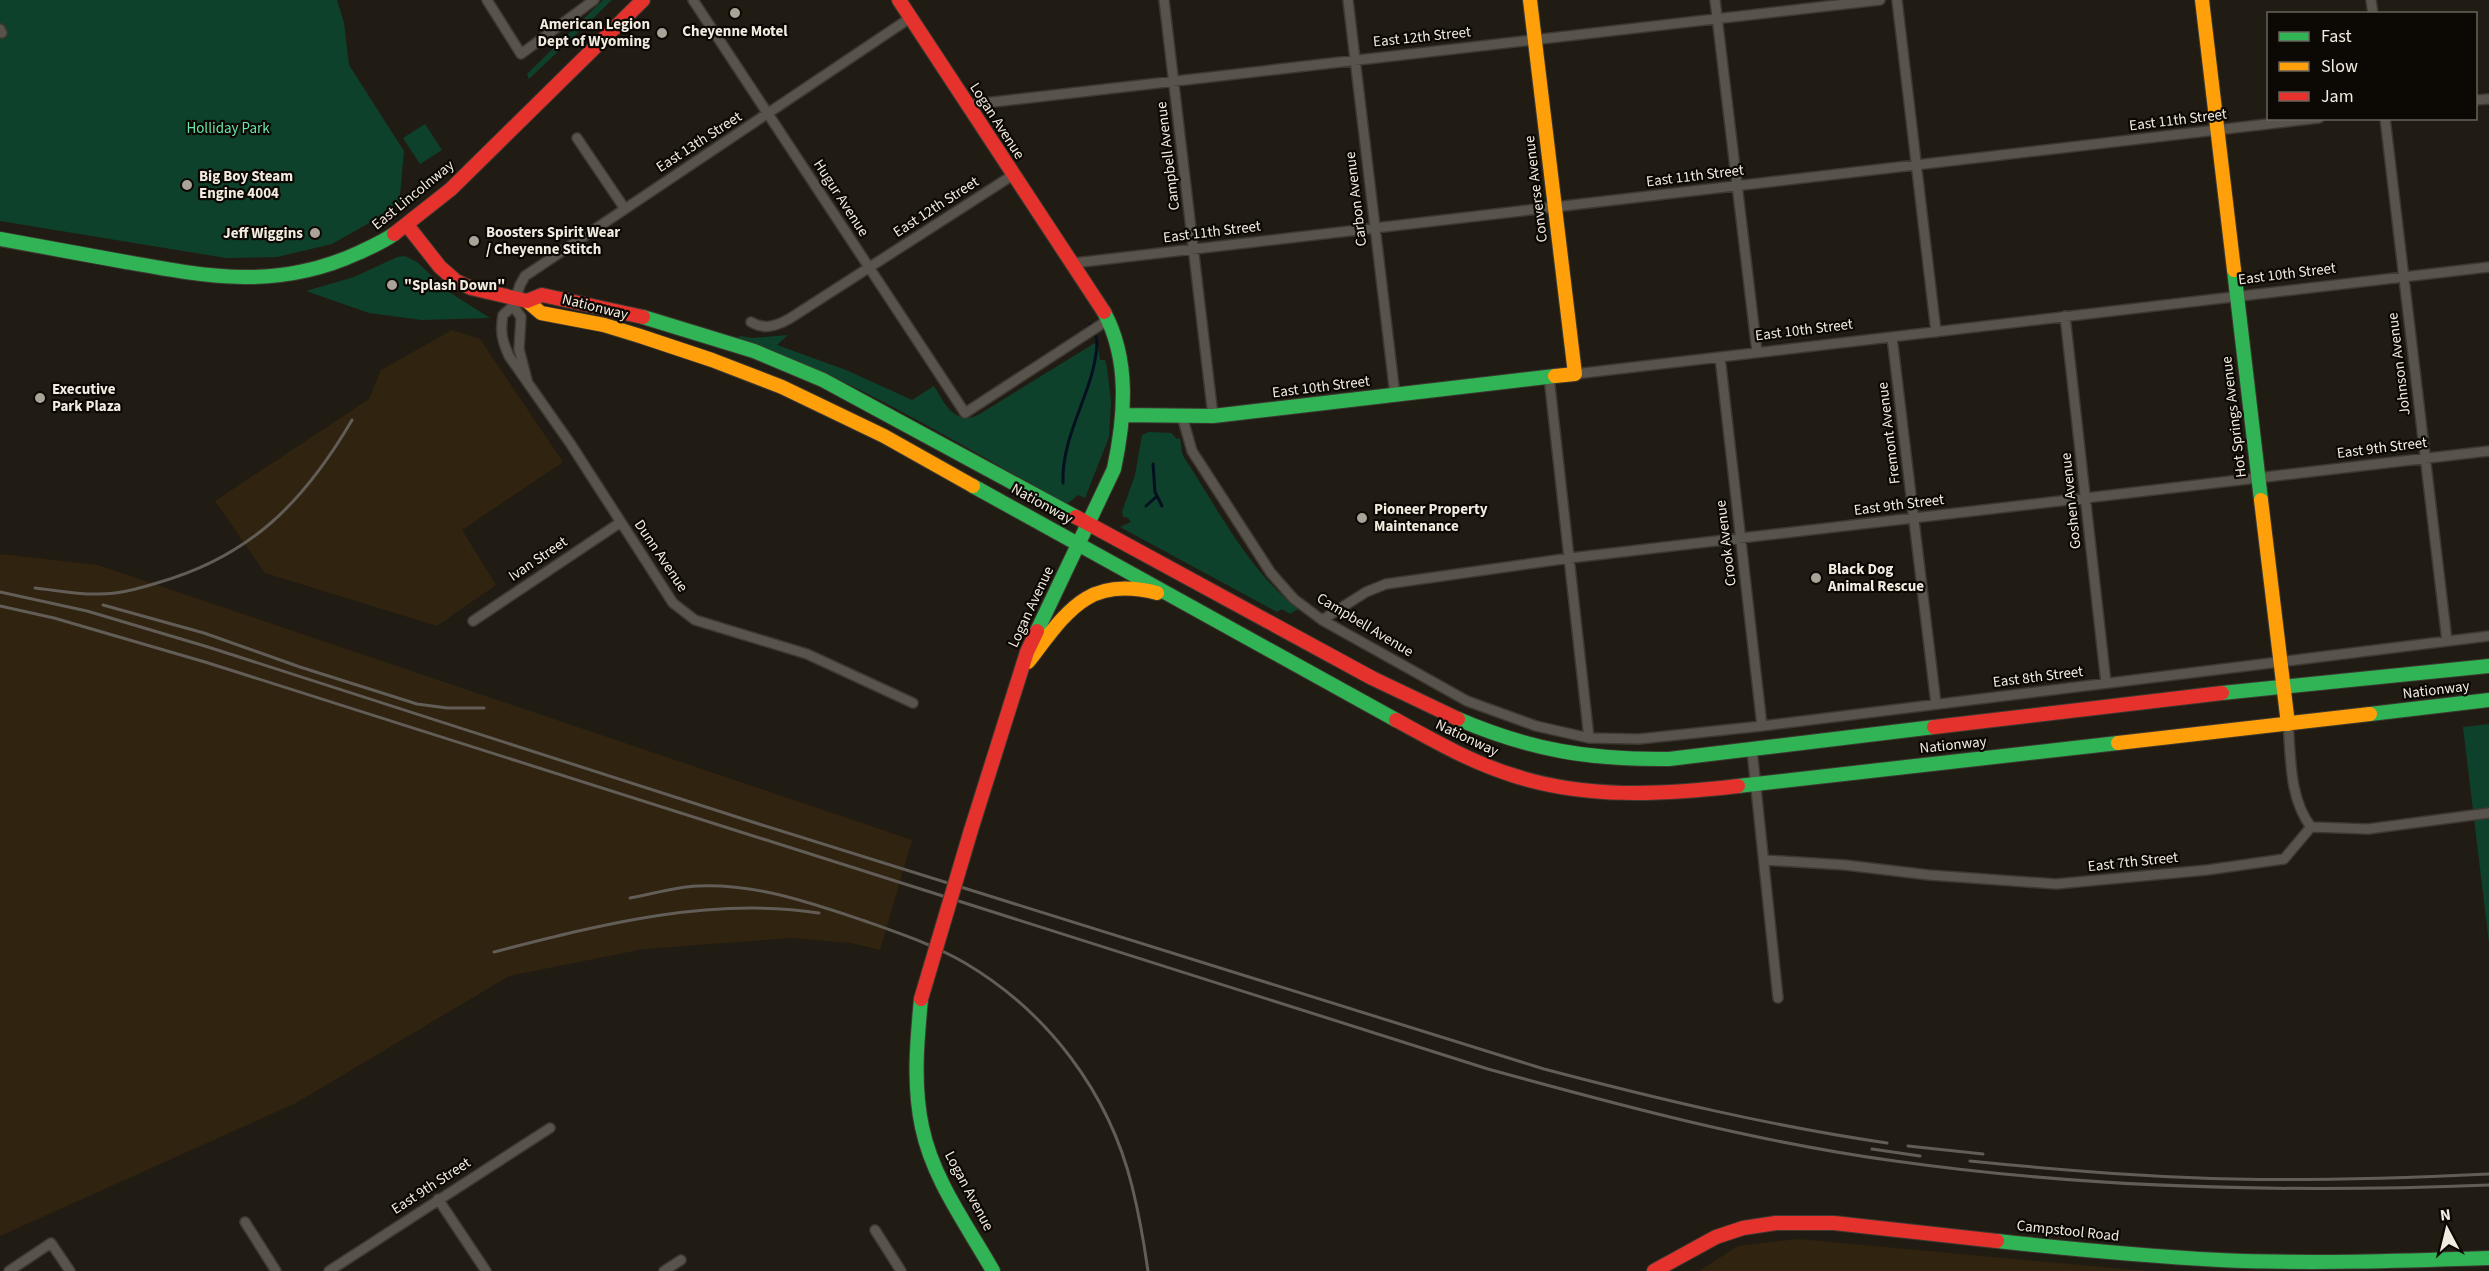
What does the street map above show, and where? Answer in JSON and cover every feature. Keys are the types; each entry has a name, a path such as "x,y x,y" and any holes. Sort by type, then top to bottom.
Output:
{"main road":[{"name":"East Lincolnway","path":"0,239 182,272 230,278 255,278 304,272 330,266 386,240 451,189 643,0"},
{"name":"Logan Avenue","path":"899,0 1013,175 1074,263 1108,320 1116,341 1122,372 1122,415 1119,448 1114,469 1090,524 1042,618 1021,671 921,999 917,1079 923,1129 947,1191 993,1271"},
{"name":"Converse Avenue","path":"1530,0 1575,374"},
{"name":"Hot Springs Avenue","path":"2202,0 2288,724"},
{"name":"Nationway","path":"407,225 440,267 456,280 480,291 518,302 538,311 600,324 662,342 793,391 884,436 1446,748 1515,777 1549,787 1605,794 1658,794 2489,700"},
{"name":"Nationway","path":"518,302 542,295 619,310 693,331 773,358 847,392 1372,678 1443,713 1513,741 1568,755 1618,760 1669,759 2282,687 2489,666"},
{"name":"East 10th Street","path":"1122,415 1213,416 1575,374"},
{"path":"1021,671 1065,615 1076,604 1096,592 1120,587 1141,588 1193,606"},
{"name":"Campstool Road","path":"1654,1271 1703,1242 1726,1233 1758,1225 1820,1222 2132,1254 2244,1262 2313,1263 2489,1258"}],"street":[{"path":"487,0 521,54 594,0"},
{"name":"Hugur Avenue","path":"693,0 965,413 1108,320"},
{"name":"Campbell Avenue","path":"1164,0 1213,416"},
{"name":"Carbon Avenue","path":"1348,0 1395,395"},
{"path":"1714,0 1757,352"},
{"name":"East 12th Street","path":"967,105 1880,0"},
{"path":"1897,0 1936,332"},
{"name":"East 13th Street","path":"518,302 520,285 530,272 910,18"},
{"name":"East 11th Street","path":"1074,263 2302,120"},
{"name":"Johnson Avenue","path":"2385,120 2447,641"},
{"path":"577,138 625,209"},
{"name":"East 12th Street","path":"751,322 761,326 776,326 870,269 1013,175"},
{"name":"East 10th Street","path":"1575,374 2489,267"},
{"path":"518,302 521,317 519,349 528,383"},
{"name":"Dunn Avenue","path":"518,302 503,315 501,336 509,357 621,522 669,598 695,620 815,657 913,703"},
{"name":"Goshen Avenue","path":"2065,316 2106,683"},
{"name":"Fremont Avenue","path":"1892,337 1936,704"},
{"name":"Crook Avenue","path":"1720,357 1762,726"},
{"path":"1549,377 1589,738"},
{"name":"Campbell Avenue","path":"1182,416 1192,451 1271,573 1294,599 1322,620 1467,701 1536,726 1589,738"},
{"name":"East 9th Street","path":"1322,620 1366,592 1386,584 1570,558 2489,451"},
{"name":"Ivan Street","path":"473,621 621,522"},
{"name":"East 8th Street","path":"1589,738 1639,739 1762,726 2489,636"},
{"name":"Hot Springs Avenue","path":"2288,724 2295,790 2300,813 2311,827"},
{"path":"1752,750 1778,998"},
{"path":"2311,827 2368,829 2489,813"},
{"name":"East 7th Street","path":"1764,860 2056,884 2207,870 2284,859 2311,827"},
{"name":"East 9th Street","path":"329,1271 550,1128"},
{"path":"438,1199 486,1271"},
{"path":"245,1222 276,1271"},
{"path":"875,1230 901,1271"},
{"path":"9,1271 51,1243 70,1271"},
{"path":"664,1271 681,1260"}],"shaded area":[{"path":"452,330 480,339 563,462 462,530 496,585 437,626 265,573 215,501 369,399 381,370"},
{"path":"0,554 98,565 912,840 880,950 851,943 792,938 644,949 509,976 296,1103 0,1236"},
{"path":"1798,1239 2147,1271 1699,1271 1738,1246"}],"green space":[{"name":"Holliday Park","path":"0,0 337,0 344,23 349,65 404,151 399,206 332,244 277,257 226,258 0,221"},
{"path":"603,0 612,0 529,79 527,74"},
{"path":"425,124 442,150 420,164 403,138"},
{"path":"405,256 417,262 449,292 490,318 422,320 369,313 306,291 354,277 397,257"},
{"path":"788,335 777,345 846,370 912,400 934,386 951,411 963,418 978,415 1095,343 1100,360 1105,360 1107,367 1111,402 1109,437 1085,498 1078,495 1067,504 947,436 865,393 781,354 738,338 740,336 752,338"},
{"path":"1149,432 1171,433 1177,439 1180,438 1185,459 1236,539 1264,577 1298,609 1290,614 1282,609 1277,612 1120,527 1131,522 1128,518 1123,517 1122,512 1135,475 1142,435"},
{"path":"2489,724 2489,943 2463,727"}],"waterway":[{"path":"1063,483 1067,446 1095,360 1097,340 1090,324"},
{"path":"1153,464 1155,492 1162,506"},
{"path":"1146,506 1156,497"}],"railway":[{"path":"35,588 83,594 121,592 190,572 220,558 247,542 294,501 334,449 352,420"},
{"path":"0,592 87,611 208,647 762,825 1544,1069 1715,1111 1887,1143"},
{"path":"103,605 204,633 300,667 417,704 447,708 484,708"},
{"path":"0,606 54,618 205,662 1488,1069 1690,1122 1843,1153 2043,1178 2266,1188 2340,1189 2489,1185"},
{"path":"630,898 697,886 740,888 783,896 845,914 916,940 965,963 995,983 1023,1005 1048,1031 1091,1087 1122,1152 1132,1186 1148,1271"},
{"path":"494,952 614,923 696,911 737,908 819,913"},
{"path":"1908,1146 1983,1154"},
{"path":"1872,1149 1920,1156"},
{"path":"1970,1161 2102,1173 2234,1179 2362,1179 2489,1174"}],"traffic: fast":[{"path":"0,239 186,272 243,277 300,272 328,265 386,240 394,234"},
{"path":"2234,270 2261,500"},
{"path":"1037,631 1114,469 1121,429 1123,389 1118,349 1104,312"},
{"path":"643,317 754,351 823,380 1076,517"},
{"path":"1123,415 1213,416 1555,376"},
{"path":"973,486 1396,720"},
{"path":"2222,693 2489,666"},
{"path":"2370,714 2489,700"},
{"path":"1458,719 1484,730 1536,746 1587,755 1640,759 1669,759 1934,727"},
{"path":"1738,786 2118,743"},
{"path":"921,999 917,1047 917,1095 927,1147 942,1184 993,1271"},
{"path":"1997,1241 2136,1254 2253,1261 2354,1262 2489,1258"}],"traffic: slow":[{"path":"1530,0 1575,374 1555,376"},
{"path":"2202,0 2234,270"},
{"path":"527,301 541,313 604,325 640,336 782,387 884,436 973,486"},
{"path":"2261,500 2288,724"},
{"path":"1028,662 1067,613 1081,602 1113,589 1133,589 1157,593"},
{"path":"2118,743 2370,714"}],"traffic: jam":[{"path":"394,234 451,189 643,0"},
{"path":"899,0 1104,312"},
{"path":"407,225 440,267 456,281 471,288 527,301 542,295 643,317"},
{"path":"1076,517 1372,678 1458,719"},
{"path":"971,830 1027,652 1037,631"},
{"path":"1934,727 2222,693"},
{"path":"1396,720 1482,764 1540,783 1624,793 1738,786"},
{"path":"921,999 971,830"},
{"path":"1654,1271 1716,1237 1743,1228 1776,1223 1834,1223 1997,1241"}],"place":[{"name":"Cheyenne Motel","path":"735,13"},
{"name":"American Legion Dept of Wyoming","path":"662,33"},
{"name":"Big Boy Steam Engine 4004","path":"187,185"},
{"name":"Jeff Wiggins","path":"315,233"},
{"name":"Boosters Spirit Wear / Cheyenne Stitch","path":"474,241"},
{"name":"\"Splash Down\"","path":"392,285"},
{"name":"Executive Park Plaza","path":"40,398"},
{"name":"Pioneer Property Maintenance","path":"1362,518"},
{"name":"Black Dog Animal Rescue","path":"1816,578"}]}
